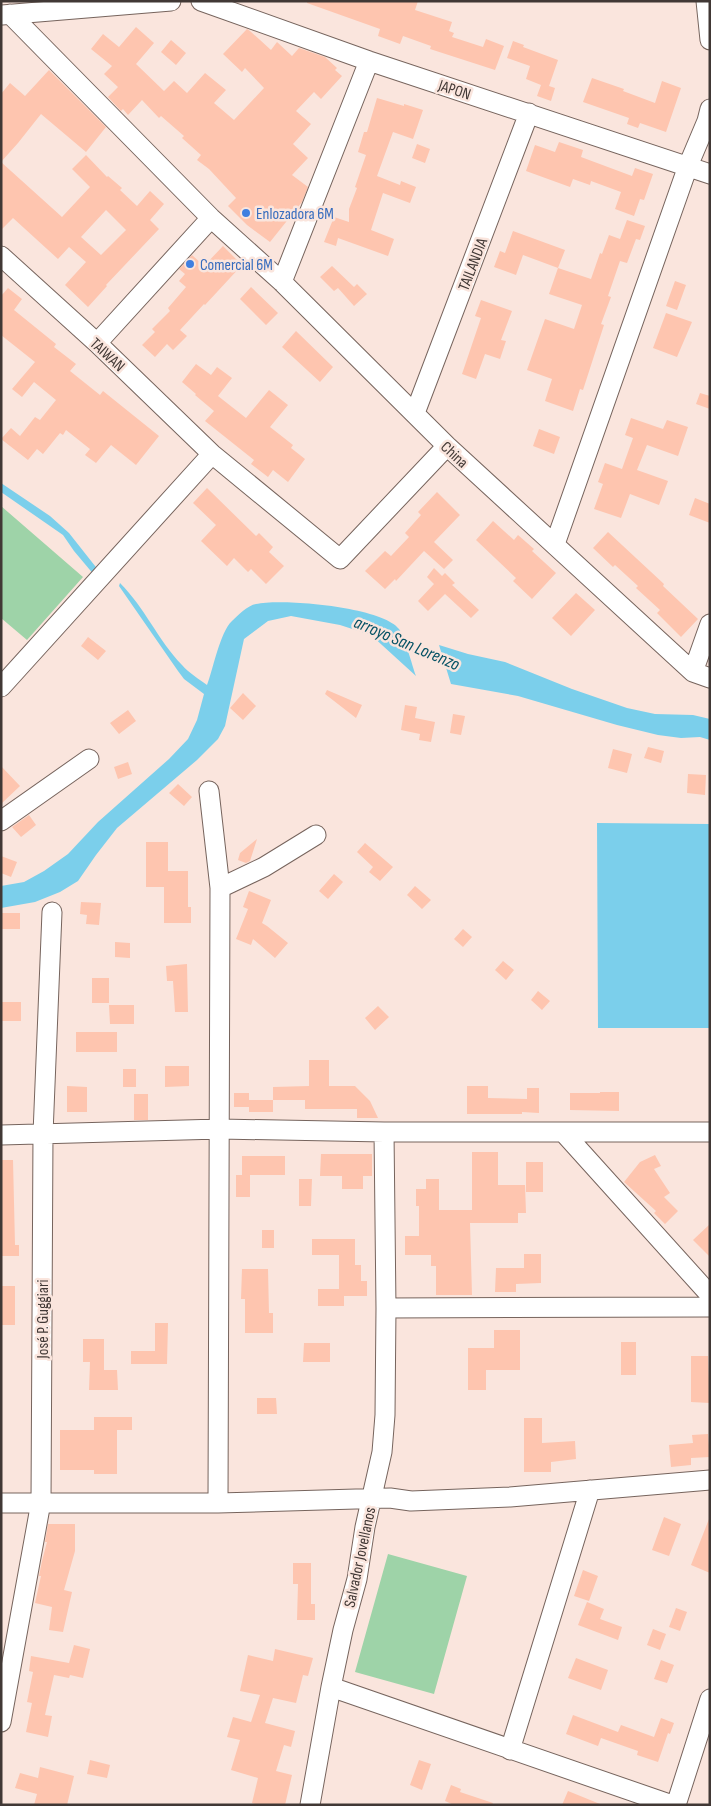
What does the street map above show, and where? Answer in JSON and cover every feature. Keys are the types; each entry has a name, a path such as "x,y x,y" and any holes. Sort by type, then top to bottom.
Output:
{"street":[{"path":"6,14 171,1"},
{"name":"JAPON","path":"201,1 369,61 710,174"},
{"path":"706,1 710,40"},
{"name":"China","path":"6,14 210,218 282,282 447,446 701,675"},
{"path":"282,282 369,61"},
{"path":"555,544 688,166 707,121 710,109"},
{"name":"TAILANDIA","path":"414,414 529,113"},
{"path":"97,343 210,218"},
{"name":"TAIWAN","path":"1,256 97,343 212,454 340,559 447,446"},
{"path":"1,687 212,454"},
{"path":"701,675 710,624"},
{"path":"1,821 89,760"},
{"path":"209,791 220,888 218,1503"},
{"path":"220,888 264,867 316,835"},
{"name":"José P. Guggiari","path":"1,1722 41,1502 43,1134 52,912"},
{"path":"1,1135 220,1129 384,1132 710,1132"},
{"name":"Salvador Jovellanos","path":"310,1805 331,1687 343,1630 357,1579 371,1499 382,1452 385,1415 386,1308 384,1132"},
{"path":"563,1132 710,1295"},
{"path":"386,1308 710,1307"},
{"path":"1,1503 218,1503 398,1498 411,1501 510,1497 710,1480"},
{"path":"510,1750 590,1490"},
{"path":"331,1687 672,1805"},
{"path":"676,1805 710,1698"}],"green space":[{"path":"1,506 83,577 27,640 1,618"},
{"path":"388,1554 467,1576 434,1694 355,1672"}],"water":[{"path":"1,483 50,516 69,533 99,571 95,576 63,535 1,492"},
{"path":"120,583 137,603 173,655 188,671 207,685 220,642 228,626 250,606 269,602 308,603 331,606 374,615 389,621 401,633 416,676 371,635 340,625 291,616 268,621 244,639 225,726 218,739 197,760 117,828 78,881 60,892 35,902 1,908 1,886 24,882 68,854 98,822 169,759 188,739 197,720 204,694 184,679 119,586"},
{"path":"439,645 505,662 572,689 627,708 655,714 693,715 710,719 710,740 700,737 681,738 658,735 518,696 451,684"},
{"path":"597,823 710,824 710,1028 598,1028"}],"building":[{"path":"307,1 418,1 415,10 452,22 449,31 454,33 452,37 483,47 486,39 504,46 495,70 430,49 431,46 403,36 400,44 378,36 380,29 307,3"},
{"path":"136,27 154,43 136,64 164,91 174,81 187,93 205,73 226,90 214,103 234,120 264,88 245,68 242,72 223,54 247,29 271,50 277,42 292,56 299,48 325,57 337,68 335,70 342,76 321,99 314,92 296,111 311,124 293,144 308,158 292,175 308,187 302,202 270,242 247,225 228,206 236,198 209,169 197,160 201,155 182,138 184,136 161,116 159,118 142,100 128,115 123,109 121,111 108,97 118,87 104,74 112,66 91,49 103,34 119,47"},
{"path":"171,40 186,53 176,65 161,52"},
{"path":"513,41 524,45 523,47 558,60 549,86 555,88 551,101 537,96 541,85 526,79 530,66 507,58"},
{"path":"49,70 106,127 86,152 41,114 1,162 1,94 10,83 25,96"},
{"path":"592,78 624,89 623,91 655,103 662,81 681,88 666,132 640,123 638,128 627,124 629,118 583,102"},
{"path":"377,98 423,110 413,139 393,132 377,176 400,185 401,181 416,187 410,203 383,193 371,230 394,239 388,256 338,238 336,246 324,242 334,217 349,222 349,209 366,155 358,152 364,132 367,132"},
{"path":"559,142 583,150 581,157 632,176 635,168 653,174 644,200 640,199 634,216 615,209 621,192 591,181 590,185 573,179 570,187 526,171 535,145 555,152"},
{"path":"417,144 430,149 425,163 412,158"},
{"path":"86,155 107,177 122,188 120,190 137,206 150,191 164,204 150,220 159,229 88,307 65,285 86,262 69,247 58,259 13,218 1,230 1,162 62,217 90,187 72,169","holes":["106,210 126,230 101,255 81,237"]},
{"path":"627,220 645,226 640,240 636,239 627,263 620,261 608,296 611,297 601,324 604,325 583,390 580,389 573,411 545,401 552,379 527,370 545,319 574,329 582,305 549,294 558,268 591,279 600,253 602,254 609,235 620,239"},
{"path":"513,231 565,250 558,268 523,255 516,275 494,267 500,251 505,253"},
{"path":"223,246 242,265 180,330 187,336 173,350 167,344 155,357 142,345 155,332 152,329 170,311 168,308 186,287 179,281 185,274 179,269 192,255 204,266"},
{"path":"332,266 354,287 357,284 367,294 354,306 338,288 334,291 320,277"},
{"path":"675,281 686,285 677,310 666,306"},
{"path":"251,287 278,313 266,325 240,299"},
{"path":"8,288 22,299 14,310 56,344 54,347 76,364 70,371 100,395 103,391 159,436 136,465 111,445 96,463 85,455 90,449 66,430 63,435 60,433 43,454 37,449 28,460 1,439 11,428 20,436 35,417 40,420 56,400 34,382 22,397 12,389 35,362 1,335 1,296"},
{"path":"481,300 512,311 501,340 506,341 500,359 485,354 476,379 462,374 481,318 475,316"},
{"path":"666,313 692,322 677,357 653,348"},
{"path":"296,331 333,367 320,382 282,347"},
{"path":"196,364 211,375 217,367 232,378 218,396 246,418 269,390 288,405 270,427 293,445 291,448 305,459 288,482 273,470 268,477 251,464 254,460 205,421 214,411 182,382"},
{"path":"700,393 710,396 710,409 696,404"},
{"path":"631,418 663,429 667,420 688,427 678,456 647,445 637,470 668,481 659,505 630,494 621,518 594,509 603,484 598,482 605,463 622,469 633,438 625,435"},
{"path":"539,429 560,437 554,454 533,446"},
{"path":"207,488 256,536 259,533 273,547 269,552 284,566 266,584 251,569 248,572 234,558 227,566 201,541 216,525 193,503"},
{"path":"437,492 460,515 434,542 453,560 444,569 424,551 396,581 395,579 385,589 365,571 385,551 391,556 409,537 405,533 421,515 418,512"},
{"path":"695,498 710,504 710,523 689,515"},
{"path":"493,521 514,540 518,535 556,573 532,599 513,581 516,578 476,540"},
{"path":"608,532 664,584 663,586 698,619 681,637 657,613 660,610 636,588 638,586 615,565 613,567 593,548"},
{"path":"434,568 442,576 445,573 455,583 452,585 479,610 471,618 445,594 428,611 418,601 434,584 427,577"},
{"path":"576,593 595,610 571,636 552,618"},
{"path":"88,637 106,651 98,660 81,646"},
{"path":"327,690 362,705 356,718 325,694"},
{"path":"243,693 256,706 243,720 230,708"},
{"path":"405,705 417,707 415,718 435,722 431,742 419,740 420,734 401,730"},
{"path":"128,710 136,721 119,734 110,723"},
{"path":"453,714 465,716 461,735 450,733"},
{"path":"648,747 664,751 661,763 644,758"},
{"path":"613,749 632,754 627,773 608,768"},
{"path":"128,762 132,774 118,779 114,767"},
{"path":"1,766 20,786 1,804"},
{"path":"688,774 706,775 705,795 687,793"},
{"path":"178,784 192,797 184,806 169,793"},
{"path":"29,815 36,825 21,837 12,827"},
{"path":"257,839 250,861 246,863 238,860 240,853"},
{"path":"146,842 168,842 168,871 188,871 188,907 191,907 191,923 164,923 164,887 146,887"},
{"path":"365,843 393,867 380,881 369,872 373,867 357,852"},
{"path":"1,856 17,862 11,877 1,873"},
{"path":"334,874 343,882 328,899 319,891"},
{"path":"415,886 431,900 422,909 407,895"},
{"path":"249,891 271,900 262,923 288,943 275,958 253,939 251,945 236,939 248,909 243,907"},
{"path":"81,902 101,903 99,925 86,924 87,915 80,914"},
{"path":"1,913 20,913 20,929 1,929"},
{"path":"463,929 472,937 463,947 454,939"},
{"path":"115,942 130,943 130,958 115,957"},
{"path":"503,961 514,970 506,980 495,970"},
{"path":"187,964 188,1012 175,1012 173,981 167,981 166,966"},
{"path":"92,978 109,978 109,1003 92,1003"},
{"path":"538,991 550,1001 542,1010 531,1000"},
{"path":"1,1002 21,1002 21,1021 1,1021"},
{"path":"109,1005 134,1005 134,1024 110,1024"},
{"path":"378,1006 389,1017 375,1030 365,1018"},
{"path":"76,1032 117,1032 117,1052 76,1052"},
{"path":"309,1060 329,1060 329,1086 355,1086 370,1101 378,1118 357,1118 357,1109 305,1109 305,1100 273,1100 273,1087 309,1086"},
{"path":"165,1066 189,1066 189,1086 165,1087"},
{"path":"123,1069 136,1069 136,1087 123,1087"},
{"path":"67,1086 87,1087 87,1112 67,1112"},
{"path":"467,1086 488,1086 488,1098 527,1099 527,1088 539,1088 539,1113 467,1114"},
{"path":"619,1092 619,1111 570,1110 570,1093"},
{"path":"234,1093 249,1093 249,1107 234,1107"},
{"path":"134,1094 148,1094 148,1120 134,1120"},
{"path":"249,1100 273,1100 273,1112 249,1112"},
{"path":"472,1152 498,1152 498,1185 525,1185 526,1213 518,1213 518,1223 470,1223 472,1295 436,1295 436,1266 431,1266 431,1255 405,1255 405,1236 419,1236 419,1206 416,1206 416,1189 426,1189 426,1179 439,1179 439,1210 472,1210"},
{"path":"321,1154 372,1154 372,1176 363,1176 363,1189 342,1189 342,1176 320,1176"},
{"path":"655,1155 661,1166 654,1169 670,1193 664,1197 678,1211 665,1224 654,1213 656,1211 624,1182 640,1162"},
{"path":"242,1156 285,1156 285,1175 250,1175 250,1197 236,1197 236,1175 242,1175"},
{"path":"1,1160 13,1160 15,1245 19,1245 19,1256 1,1256"},
{"path":"526,1162 543,1162 543,1192 526,1192"},
{"path":"299,1179 312,1179 311,1206 299,1206"},
{"path":"710,1224 710,1257 693,1240"},
{"path":"262,1230 274,1230 274,1248 262,1248"},
{"path":"312,1239 355,1239 355,1265 361,1265 361,1281 367,1281 367,1296 344,1296 344,1306 318,1306 318,1289 339,1289 339,1255 312,1255"},
{"path":"524,1254 541,1254 541,1283 516,1284 516,1292 495,1292 496,1268 524,1268"},
{"path":"242,1269 268,1269 269,1313 273,1313 273,1333 245,1333 245,1299 241,1299"},
{"path":"1,1286 15,1286 15,1325 1,1325"},
{"path":"155,1323 168,1323 167,1364 131,1364 131,1351 155,1351"},
{"path":"494,1330 520,1330 520,1370 486,1370 486,1390 468,1390 468,1348 494,1348"},
{"path":"83,1339 104,1339 104,1370 117,1370 118,1390 89,1390 90,1362 83,1362"},
{"path":"621,1342 636,1342 636,1375 621,1375"},
{"path":"304,1343 330,1343 330,1362 303,1362"},
{"path":"691,1356 708,1356 710,1403 691,1402"},
{"path":"257,1398 276,1398 277,1414 257,1414"},
{"path":"94,1417 132,1417 132,1430 117,1430 117,1474 94,1474 94,1470 60,1470 60,1430 94,1430"},
{"path":"524,1418 542,1418 542,1443 575,1441 576,1459 551,1462 551,1472 524,1472"},
{"path":"708,1434 710,1457 691,1458 691,1465 671,1467 669,1445 693,1443 692,1435"},
{"path":"664,1517 681,1524 669,1556 652,1550"},
{"path":"710,1520 710,1573 691,1565"},
{"path":"48,1524 75,1524 75,1551 64,1590 72,1592 63,1632 49,1630 52,1607 35,1603 47,1542 45,1542"},
{"path":"293,1563 311,1563 311,1604 315,1604 315,1620 297,1620 298,1584 293,1584"},
{"path":"583,1570 598,1576 589,1601 574,1596"},
{"path":"587,1602 604,1609 600,1619 622,1627 618,1640 578,1625"},
{"path":"676,1608 687,1612 680,1631 669,1627"},
{"path":"653,1629 666,1634 660,1650 647,1645"},
{"path":"74,1645 90,1649 83,1678 70,1675 69,1678 54,1675 45,1715 52,1716 48,1737 26,1732 32,1703 27,1702 33,1672 29,1671 31,1656 69,1663"},
{"path":"275,1649 313,1658 308,1676 303,1675 296,1703 273,1698 265,1723 295,1731 291,1747 284,1745 276,1771 292,1775 285,1805 259,1805 252,1803 258,1778 231,1770 240,1740 227,1737 233,1717 251,1722 260,1695 240,1691 248,1655 273,1661"},
{"path":"576,1658 608,1670 601,1690 568,1678"},
{"path":"661,1660 674,1665 667,1683 654,1679"},
{"path":"573,1715 618,1732 621,1725 654,1737 661,1718 674,1723 670,1734 668,1733 658,1762 637,1755 638,1751 601,1738 598,1746 566,1734"},
{"path":"90,1760 110,1765 107,1778 87,1774"},
{"path":"419,1760 431,1764 422,1790 410,1785"},
{"path":"40,1767 74,1776 67,1805 34,1805 37,1794 15,1788 20,1773 38,1778"},
{"path":"451,1785 461,1789 460,1792 493,1803 492,1805 454,1805 445,1801"},
{"path":"568,1791 600,1804 600,1805 562,1805"}],"waterway":[{"name":"arroyo San Lorenzo","path":"401,645 450,664"}],"place":[{"name":"Enlozadora 6M","path":"246,213"},
{"name":"Comercial 6M","path":"190,264"}]}
